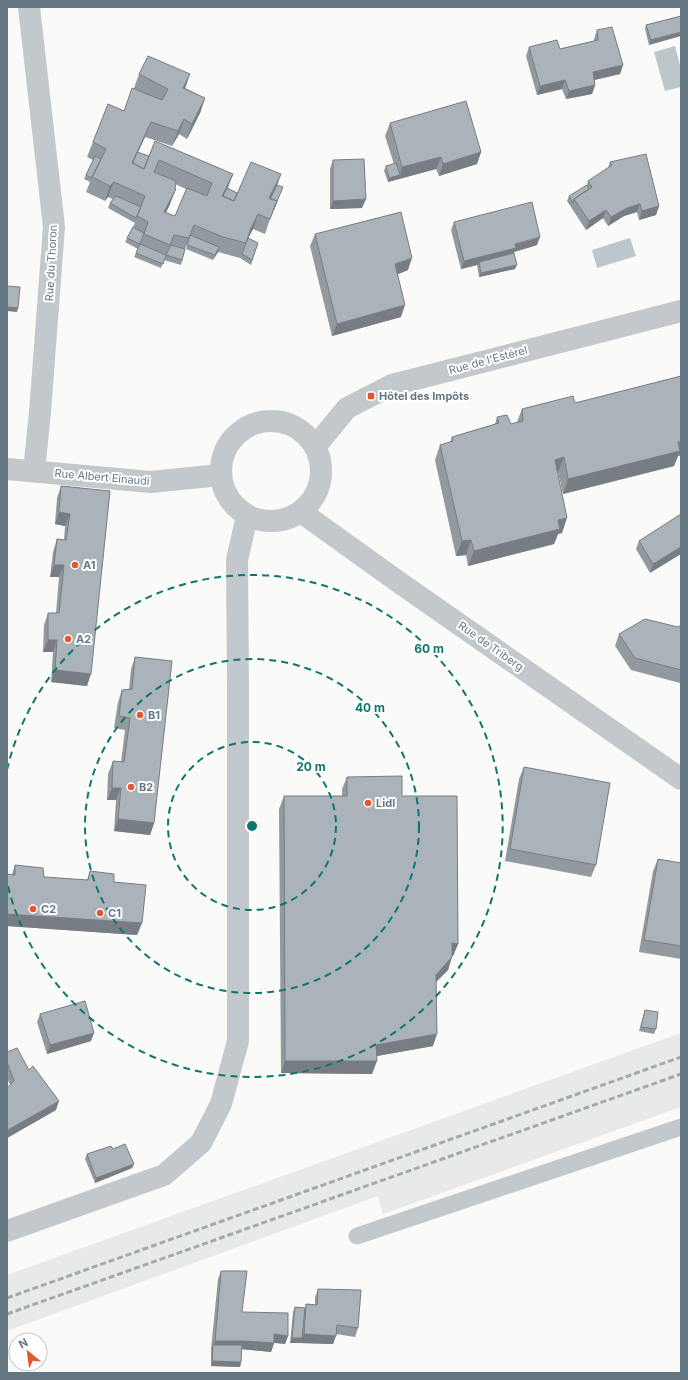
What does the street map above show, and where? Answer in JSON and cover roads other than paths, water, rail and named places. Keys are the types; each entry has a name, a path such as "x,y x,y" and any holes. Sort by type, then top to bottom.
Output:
{"street":[{"name":"Rue du Thoron","path":"29,7 54,226 34,471"},
{"name":"Rue de l'Estérel","path":"315,447 347,408 392,385 681,311"},
{"path":"276,421 293,426 304,433 315,447 321,464 320,482 313,499 301,512 278,521 264,521 247,516 234,507 224,492 220,475 222,455 231,440 244,428 261,422 276,421"},
{"name":"Rue Albert Einaudi","path":"7,469 151,482 220,475"},
{"name":"Rue de Triberg","path":"301,512 681,779"},
{"path":"7,1231 164,1175 201,1143 222,1104 238,1041 237,560 247,516"}],"lane":[{"path":"357,1236 681,1127"}],"railway":[{"path":"7,1298 681,1057"},
{"path":"7,1314 681,1074"}],"place":[{"name":"Hôtel des Impôts","path":"371,396"},
{"name":"A1","path":"75,565"},
{"name":"A2","path":"68,639"},
{"name":"B1","path":"140,715"},
{"name":"B2","path":"131,787"},
{"name":"Lidl","path":"368,803"},
{"name":"C2","path":"33,909"},
{"name":"C1","path":"100,913"}]}
